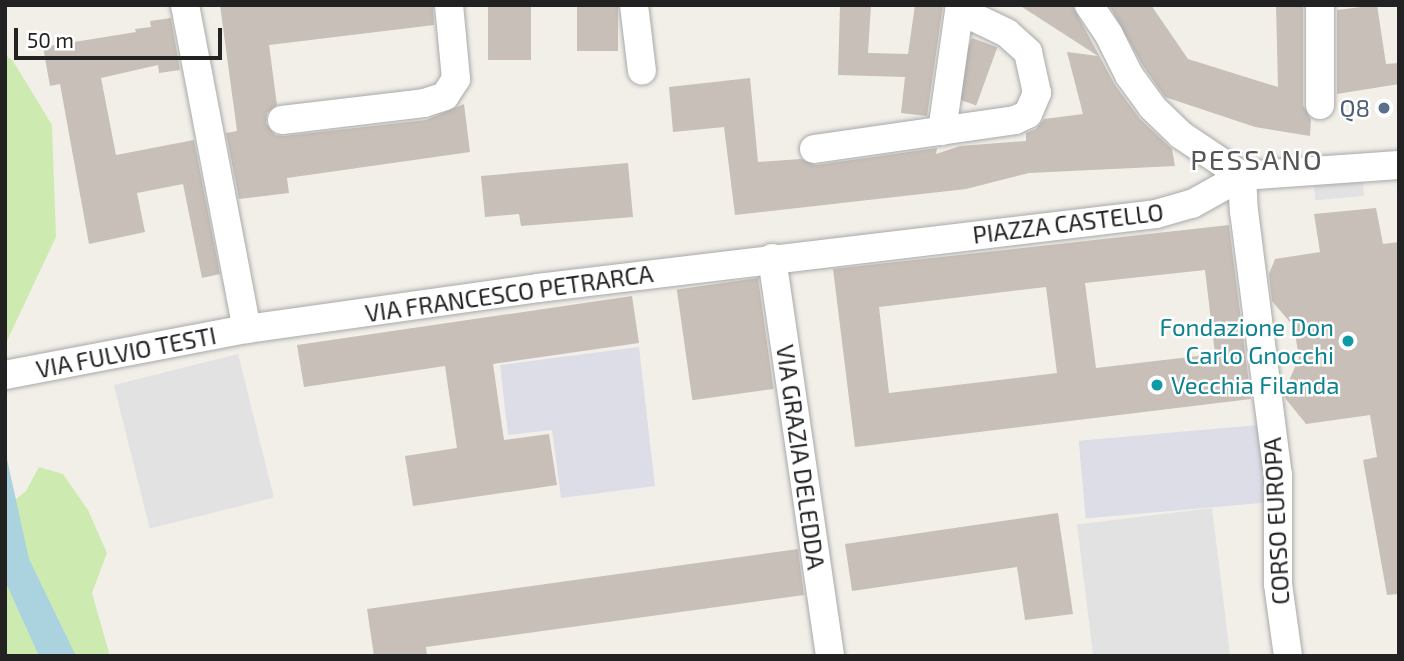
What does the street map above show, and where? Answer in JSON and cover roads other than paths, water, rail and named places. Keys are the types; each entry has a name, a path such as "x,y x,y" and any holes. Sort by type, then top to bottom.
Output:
{"street":[{"path":"185,5 247,329"},
{"path":"282,120 425,103 445,96 456,79 449,5"},
{"path":"634,5 642,71"},
{"path":"1088,5 1105,27 1129,75 1152,107 1181,135 1242,176"},
{"path":"1320,5 1320,104"},
{"path":"814,149 942,131 1021,118 1028,114 1036,102 1033,66 1024,46 1007,33 960,7 942,131"},
{"name":"PIAZZA CASTELLO","path":"772,258 1156,214 1192,204 1242,176 1399,165"},
{"name":"CORSO EUROPA","path":"1242,176 1244,211 1278,475 1278,584 1288,656"},
{"name":"VIA FRANCESCO PETRARCA","path":"247,329 772,258"},
{"name":"VIA GRAZIA DELEDDA","path":"772,258 830,656"},
{"name":"VIA FULVIO TESTI","path":"15,373 247,329"}],"water":[{"path":"5,450 29,559 76,656 39,656 5,581"}],"place":[{"name":"Q8","path":"1384,108"},
{"name":"Fondazione Don Carlo Gnocchi","path":"1348,341"},
{"name":"Vecchia Filanda","path":"1157,385"}],"district":[{"name":"PESSANO","path":"1257,159"}]}
